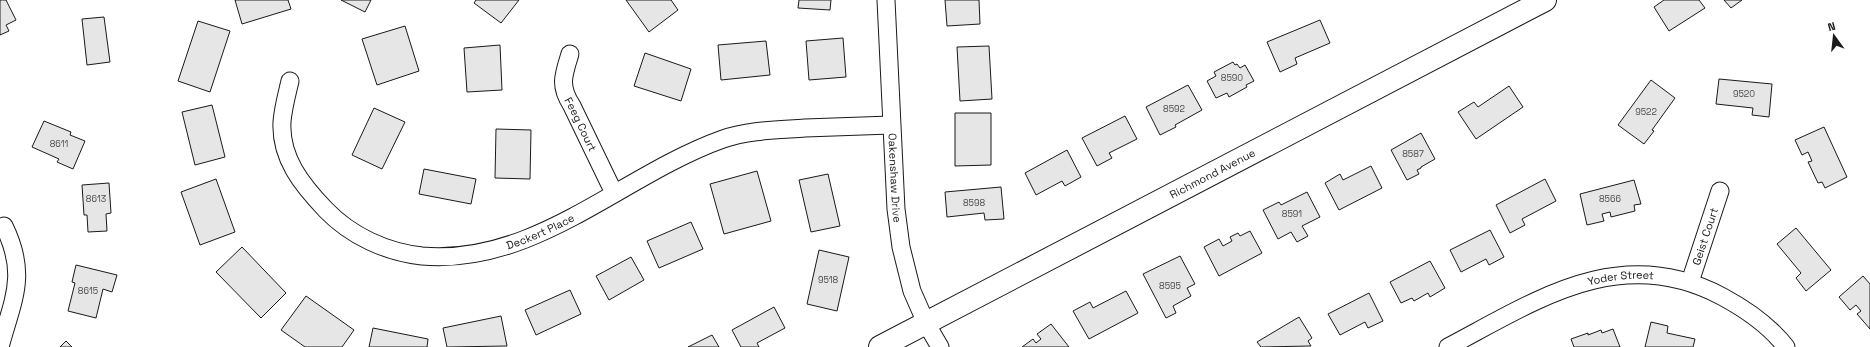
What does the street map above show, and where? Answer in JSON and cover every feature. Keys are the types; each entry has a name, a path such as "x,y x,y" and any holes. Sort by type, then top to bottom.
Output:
{"street":[{"name":"Oakenshaw Drive","path":"886,0 896,209 901,247 912,291 926,323 940,347"},
{"name":"Richmond Avenue","path":"880,347 1545,0"},
{"name":"Feeg Court","path":"570,54 562,84 565,96 572,106 614,193"},
{"name":"Deckert Place","path":"290,81 282,122 283,143 289,162 298,180 334,219 362,238 387,249 433,257 464,256 493,250 516,243 567,220 614,193 704,147 724,139 751,132 892,124"},
{"name":"Geist Court","path":"1690,282 1720,191"},
{"path":"0,347 18,278 17,260 12,242 4,226"},
{"name":"Yoder Street","path":"1448,347 1543,297 1591,280 1616,276 1644,275 1672,278 1690,282 1709,290 1762,322 1786,347"}],"building":[{"path":"0,0 6,0 16,20 6,25 9,31 0,35"},
{"path":"235,0 288,0 291,9 242,24"},
{"path":"341,0 371,0 365,12"},
{"path":"476,0 519,0 501,23 474,3"},
{"path":"626,0 671,0 678,10 649,32"},
{"path":"799,0 831,0 830,10 798,8"},
{"path":"945,0 979,0 980,24 947,26"},
{"path":"1664,0 1699,0 1705,8 1669,31 1654,7"},
{"path":"1724,0 1742,0 1731,8"},
{"path":"104,17 110,62 87,65 82,19"},
{"path":"1320,20 1330,43 1295,58 1297,64 1280,72 1267,42"},
{"path":"198,21 230,31 210,92 178,81"},
{"path":"405,26 419,71 377,85 362,39"},
{"path":"843,38 846,77 809,80 806,41"},
{"path":"766,41 770,75 721,80 718,45"},
{"path":"500,45 502,90 467,92 464,48"},
{"path":"989,46 992,99 960,101 957,47"},
{"path":"645,53 691,69 681,101 634,86"},
{"path":"1233,62 1240,68 1245,65 1254,81 1246,85 1247,87 1229,97 1227,93 1216,98 1207,81 1216,76 1214,72"},
{"path":"1719,79 1772,84 1769,117 1752,115 1753,108 1716,104"},
{"path":"1651,80 1675,98 1644,144 1618,125"},
{"path":"1188,85 1202,110 1175,125 1176,127 1160,135 1146,107"},
{"path":"1509,86 1523,107 1476,139 1458,112 1474,102 1478,107"},
{"path":"212,105 225,157 195,165 182,112"},
{"path":"374,108 405,122 382,169 352,155"},
{"path":"955,113 991,113 991,165 955,166"},
{"path":"1125,116 1137,139 1109,153 1112,158 1097,166 1082,138"},
{"path":"44,121 71,132 70,135 85,141 73,169 57,162 59,159 32,147"},
{"path":"1824,127 1847,177 1825,188 1822,182 1818,183 1808,162 1812,161 1808,152 1802,155 1795,140"},
{"path":"496,129 531,130 530,179 495,178"},
{"path":"1421,133 1435,159 1417,170 1419,174 1407,180 1391,150"},
{"path":"1067,150 1081,177 1065,186 1062,181 1036,195 1025,173"},
{"path":"1371,166 1382,188 1339,210 1325,183 1340,174 1343,180"},
{"path":"424,169 476,179 471,204 419,194"},
{"path":"757,171 771,221 724,234 710,184"},
{"path":"828,174 840,226 811,232 799,180"},
{"path":"216,179 235,232 200,245 181,192"},
{"path":"1545,179 1556,201 1522,219 1525,225 1510,233 1496,205"},
{"path":"1634,180 1641,204 1634,205 1635,211 1611,217 1610,212 1602,214 1604,221 1587,225 1580,194"},
{"path":"109,183 111,213 106,214 107,231 88,232 87,215 84,215 82,185"},
{"path":"1001,187 1004,219 985,220 984,213 947,217 945,192"},
{"path":"1307,192 1320,217 1302,226 1308,236 1297,242 1291,232 1278,239 1263,210 1279,202 1281,205"},
{"path":"691,222 703,249 659,268 647,241"},
{"path":"1796,228 1831,270 1806,291 1796,278 1801,273 1777,244"},
{"path":"1490,230 1504,257 1489,265 1486,259 1461,272 1450,250"},
{"path":"1250,231 1262,253 1219,276 1204,247 1219,239 1223,246 1232,241 1230,237 1238,233 1240,236"},
{"path":"242,247 286,293 261,318 216,272"},
{"path":"819,250 849,257 837,311 807,304"},
{"path":"1180,256 1195,284 1187,288 1191,296 1173,306 1176,313 1166,318 1143,274"},
{"path":"631,257 644,280 609,300 596,276"},
{"path":"1430,261 1445,288 1430,297 1428,293 1414,301 1412,298 1401,303 1390,282"},
{"path":"76,265 117,275 112,292 103,289 96,318 68,311 75,283 72,282"},
{"path":"1863,276 1870,284 1870,329 1857,314 1861,311 1856,305 1850,310 1839,297"},
{"path":"570,290 581,314 536,335 525,310"},
{"path":"1126,291 1138,313 1089,339 1073,311 1090,302 1093,308"},
{"path":"1369,293 1383,321 1368,328 1365,322 1340,335 1328,314"},
{"path":"306,296 354,330 342,347 305,347 281,330"},
{"path":"774,307 785,328 757,343 759,347 741,347 732,330"},
{"path":"501,316 507,346 447,347 443,328"},
{"path":"1299,317 1312,338 1308,341 1311,346 1261,347 1257,342"},
{"path":"1651,322 1668,326 1667,333 1695,339 1693,347 1645,347"},
{"path":"1051,324 1069,347 1022,347 1033,339 1036,343 1041,339 1037,334"},
{"path":"373,328 428,339 427,347 369,347"},
{"path":"1613,329 1620,347 1574,347 1571,339 1588,333 1588,335 1601,330 1602,333"},
{"path":"712,335 719,347 688,347"},
{"path":"66,341 72,347 60,347"}]}
